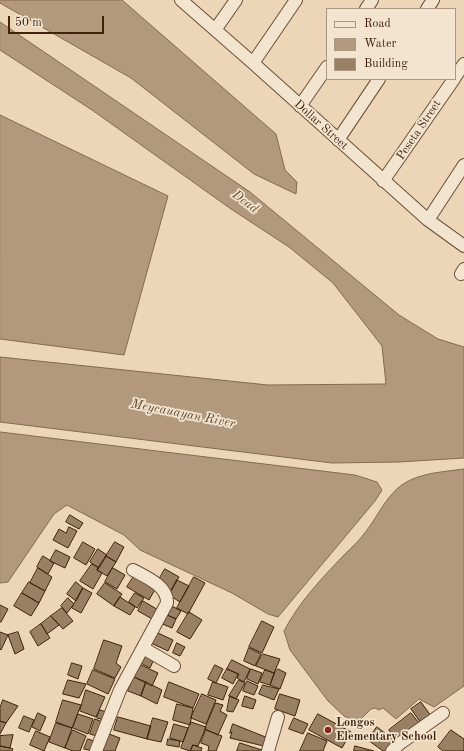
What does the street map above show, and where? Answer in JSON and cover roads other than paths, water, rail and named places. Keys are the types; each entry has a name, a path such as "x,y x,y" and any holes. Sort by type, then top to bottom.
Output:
{"street":[{"name":"Dollar Street","path":"181,0 428,220 464,246"},
{"path":"215,30 236,0"},
{"path":"253,63 296,0"},
{"name":"Peseta Street","path":"456,75 464,64"},
{"path":"300,106 326,68"},
{"path":"338,140 378,80"},
{"name":"Peseta Street","path":"384,181 453,80"},
{"path":"428,220 464,165"},
{"path":"96,751 120,690 167,603 167,597 161,587 133,570"},
{"path":"142,648 174,666"},
{"path":"392,751 399,744 442,713"},
{"path":"268,751 278,717"}],"water":[{"path":"0,0 122,0 276,134 285,170 297,182 296,194 254,174 131,78 0,3"},
{"path":"0,22 250,192 399,315 438,339 464,347 464,458 399,462 332,463 0,422 0,357 268,385 386,384 382,346 333,283 289,247 231,209 92,110 0,50"},
{"path":"0,115 168,196 124,355 0,339"},
{"path":"0,432 355,475 377,482 382,490 375,501 278,617 268,614 232,593 140,550 124,535 67,505 54,514 8,582 0,583"},
{"path":"464,469 464,686 434,707 419,699 396,719 383,708 379,710 375,708 371,709 358,722 344,716 328,701 290,650 284,631 311,591 327,572 362,537 393,492 412,479 421,476 438,472"}],"place":[{"name":"Longos Elementary School","path":"328,730"}],"water label":[{"name":"Dead","path":"245,202"},
{"name":"Meycauayan River","path":"183,414"}]}
